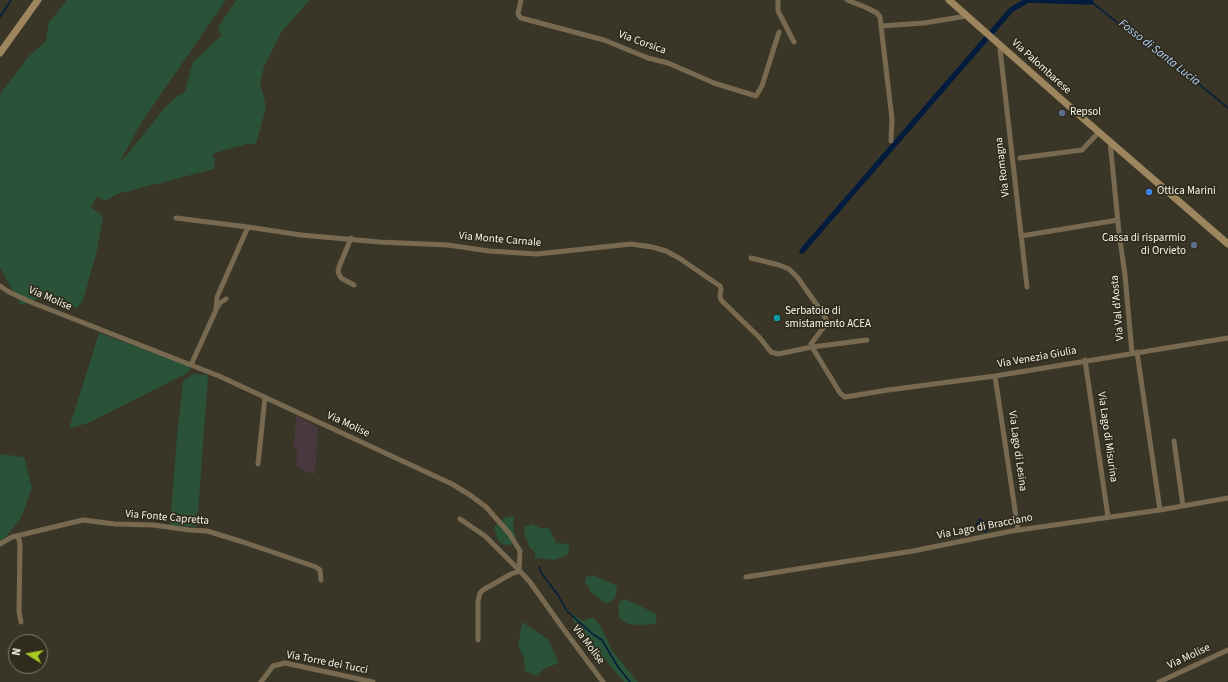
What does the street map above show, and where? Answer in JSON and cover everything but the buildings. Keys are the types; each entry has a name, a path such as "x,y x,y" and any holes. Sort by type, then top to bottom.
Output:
{"main road":[{"path":"0,54 38,0"},
{"name":"Via Palombarese","path":"949,0 1099,132 1227,241"}],"street":[{"name":"Via Corsica","path":"521,0 519,16 521,18 604,40 648,58 668,63 714,83 756,96 762,86 779,32"},
{"path":"778,0 778,11 794,42"},
{"path":"847,0 865,7 879,15 892,119 891,141"},
{"path":"881,26 930,22 967,16"},
{"name":"Via Romagna","path":"1002,46 1000,49 1027,287"},
{"path":"1020,158 1082,150 1099,132"},
{"name":"Via Val d'Aosta","path":"1110,141 1118,220 1135,353 1160,510"},
{"name":"Via Monte Carnale","path":"176,218 301,235 351,238 379,242 448,245 489,251 537,254 626,244 644,245 672,254 720,286 721,300 760,338 771,352 778,354 811,346"},
{"path":"1022,236 1118,220"},
{"path":"216,310 217,298 248,227"},
{"path":"351,238 339,266 338,272 341,278 354,285"},
{"path":"751,258 779,264 789,269 798,278 819,308 826,319 826,324 822,332 811,346"},
{"name":"Via Molise","path":"0,286 9,292 33,303 191,365 265,397 452,484 470,495 486,507 509,533 520,551 519,570 530,582 603,682"},
{"path":"191,365 216,310 226,299"},
{"name":"Via Venezia Giulia","path":"811,346 840,393 844,396 848,396 995,376 1085,360 1228,338"},
{"path":"811,346 867,340"},
{"name":"Via Lago di Misurina","path":"1085,360 1108,517"},
{"name":"Via Lago di Lesina","path":"995,376 1018,530"},
{"path":"258,464 265,397"},
{"path":"1174,441 1183,506"},
{"name":"Via Lago di Bracciano","path":"746,577 913,551 1018,530 1160,510 1228,498"},
{"path":"460,519 485,536 519,570 480,593 478,601 478,640"},
{"name":"Via Fonte Capretta","path":"0,544 8,539 18,536 83,520 207,531 316,567 320,570 321,580"},
{"path":"18,536 20,544 19,615 21,622"},
{"name":"Via Molise","path":"1159,682 1228,650"},
{"name":"Via Torre dei Tucci","path":"261,682 273,666 285,663 373,682"}],"shaded area":[{"path":"296,416 318,427 315,473 313,474 310,472 308,473 296,466 298,452 294,447"}],"green space":[{"path":"67,0 226,0 143,120 120,161 125,157 168,104 185,91 193,62 221,36 218,27 237,0 310,0 282,31 264,67 260,83 266,107 256,144 246,144 212,154 215,159 214,169 117,194 106,201 97,196 91,207 103,217 97,250 83,301 77,308 38,299 21,305 0,268 0,94 29,56 46,41 49,22"},
{"path":"99,333 188,365 191,368 189,372 88,423 71,428 70,426"},
{"path":"193,374 208,375 197,527 170,525 183,381"},
{"path":"0,454 24,457 32,488 20,520 0,543"},
{"path":"514,516 513,528 516,536 511,545 503,544 498,541 494,527 506,517"},
{"path":"532,524 540,528 549,528 556,543 569,544 568,555 555,560 535,558 535,552 530,548 524,533 525,526"},
{"path":"593,575 617,586 615,598 607,604 590,592 590,588 585,583 586,577"},
{"path":"625,599 655,613 657,624 628,624 619,618 619,602"},
{"path":"571,613 583,621 593,617 601,627 613,652 638,682 624,682 574,622"},
{"path":"522,622 548,639 559,663 545,668 537,676 525,671 524,657 518,647"}],"water":[{"path":"980,518 990,527 986,533 975,525"}],"waterway":[{"path":"0,17 11,0"},
{"path":"802,251 1011,10 1028,0 1091,2"},
{"name":"Fosso di Santa Lucia","path":"1089,0 1129,32 1162,54 1228,108"},
{"path":"539,567 542,574 558,595 567,611 594,635 602,640 618,667 630,682"}],"place":[{"name":"Repsol","path":"1062,113"},
{"name":"Ottica Marini","path":"1149,192"},
{"name":"Cassa di risparmio di Orvieto","path":"1194,245"},
{"name":"Serbatoio di smistamento ACEA","path":"777,318"}]}
